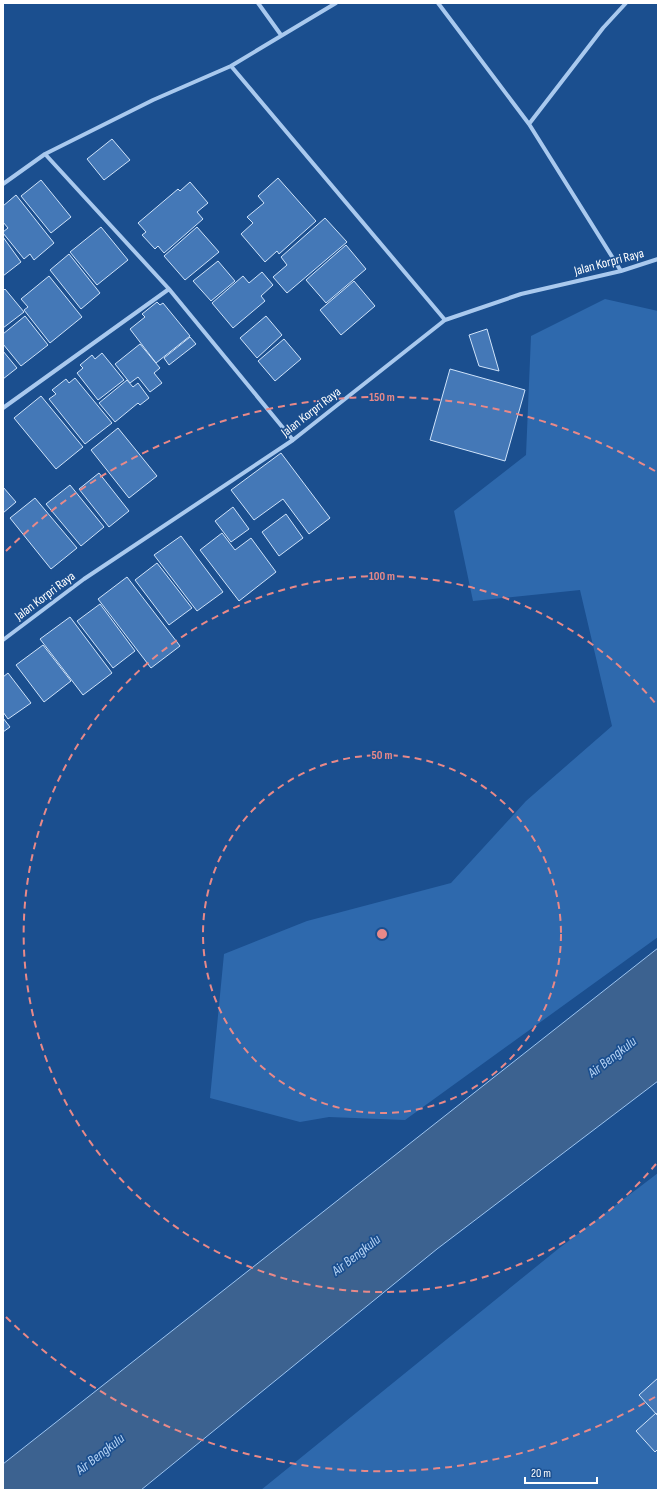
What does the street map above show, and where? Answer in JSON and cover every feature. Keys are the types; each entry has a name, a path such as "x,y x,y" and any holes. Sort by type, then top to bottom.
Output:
{"street":[{"path":"258,3 281,35"},
{"path":"3,184 46,154 153,100 231,66 336,3"},
{"path":"438,3 529,124 621,271"},
{"path":"529,124 603,28 626,3"},
{"path":"231,66 445,320"},
{"path":"46,154 169,289 293,440"},
{"name":"Jalan Korpri Raya","path":"3,640 84,579 293,440 445,320 521,294 621,271 658,259"},
{"path":"3,408 169,289"}],"shaded area":[{"path":"605,299 658,311 658,937 405,1120 329,1117 300,1122 210,1098 224,954 307,921 451,883 526,801 612,726 580,590 473,601 454,511 526,455 531,336"},
{"path":"658,1173 658,1490 261,1490 558,1249"}],"water":[{"name":"Air Bengkulu","path":"658,948 658,1081 437,1249 141,1490 3,1490 3,1464"}],"building":[{"path":"112,139 130,160 104,180 87,159"},
{"path":"278,178 316,221 279,254 277,251 265,262 241,234 253,223 247,217 264,203 258,196"},
{"path":"41,180 71,217 51,233 21,196"},
{"path":"190,182 208,203 197,212 203,219 164,253 158,246 155,249 142,235 146,232 138,223 178,189 180,191"},
{"path":"16,195 54,243 34,260 30,254 24,259 3,233 8,228 3,222 3,206"},
{"path":"325,218 347,242 287,293 273,277 287,265 281,257"},
{"path":"101,227 128,260 97,285 70,252"},
{"path":"197,227 219,252 185,280 164,256"},
{"path":"3,237 21,262 3,276"},
{"path":"346,245 366,269 326,303 306,280"},
{"path":"69,254 100,293 81,309 50,270"},
{"path":"218,261 235,281 211,301 193,281"},
{"path":"262,272 273,285 261,296 265,301 233,328 212,303 243,276 249,283"},
{"path":"49,276 82,317 50,343 24,310 28,307 21,299"},
{"path":"354,281 375,306 341,335 320,310"},
{"path":"5,289 24,312 3,328 3,291"},
{"path":"157,302 160,305 163,303 190,336 156,363 130,329 145,317 142,314"},
{"path":"25,316 48,345 21,366 3,344 3,334"},
{"path":"266,316 282,335 257,358 240,338"},
{"path":"487,329 499,371 479,366 469,335"},
{"path":"190,337 196,344 169,365 164,358"},
{"path":"284,339 301,359 275,381 258,361"},
{"path":"140,344 160,368 154,373 162,383 150,392 138,377 130,383 115,364"},
{"path":"3,351 17,368 3,379"},
{"path":"102,353 124,380 98,400 77,373 83,368 80,365 92,355 95,359"},
{"path":"450,369 525,390 505,461 430,440"},
{"path":"75,378 112,423 85,444 49,399 56,394 52,390 66,379 69,383"},
{"path":"127,380 133,387 138,383 149,398 140,405 138,403 115,422 99,403"},
{"path":"41,396 83,447 56,469 14,418"},
{"path":"118,428 157,476 129,498 91,450"},
{"path":"281,453 330,518 309,534 283,499 254,520 231,490"},
{"path":"99,473 129,511 109,527 79,489"},
{"path":"70,485 104,527 81,546 46,504"},
{"path":"3,487 16,502 3,513"},
{"path":"35,498 77,548 51,569 10,518"},
{"path":"233,507 249,529 231,542 215,521"},
{"path":"286,514 303,538 279,556 262,532"},
{"path":"222,533 235,550 251,538 276,572 239,601 200,550"},
{"path":"181,536 223,592 197,611 154,555"},
{"path":"157,563 192,608 169,625 135,580"},
{"path":"127,577 180,646 151,668 98,599"},
{"path":"100,604 135,651 113,668 77,621"},
{"path":"70,617 112,673 83,695 40,639"},
{"path":"43,645 71,681 44,702 16,665"},
{"path":"8,673 31,703 8,719 3,712 3,677"},
{"path":"3,718 10,727 3,732"},
{"path":"658,1378 658,1416 639,1395"},
{"path":"656,1413 658,1416 658,1449 655,1452 636,1431"}]}
